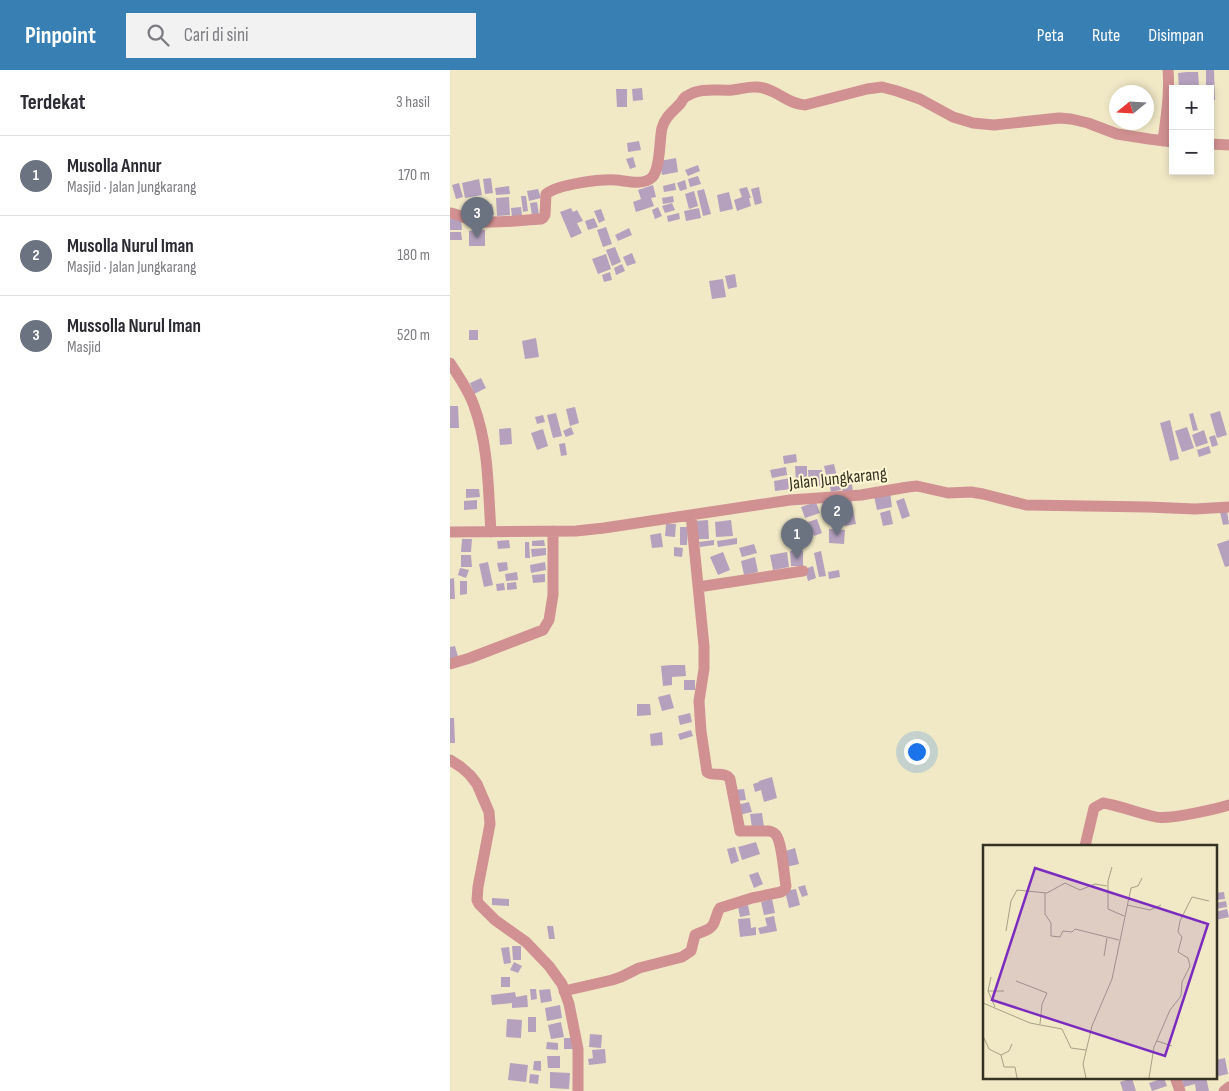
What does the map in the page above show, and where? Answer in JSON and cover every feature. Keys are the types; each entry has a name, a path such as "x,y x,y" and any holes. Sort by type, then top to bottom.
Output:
{"street":[{"path":"450,213 474,221 484,222 541,219 545,215 546,194 549,191 565,186 601,180 640,182 651,179 656,173 662,128 667,116 687,96 707,90 762,87 798,105 805,106 882,87 897,90 920,99 953,117 972,123 994,125 1059,118 1071,119 1117,134 1168,141 1168,70"},
{"path":"1214,144 1229,145"},
{"path":"450,363 463,382 481,428 486,464 491,532"},
{"name":"Jalan Jungkarang","path":"450,532 576,531 790,500 861,495 917,486 948,493 971,492 983,494 1026,505 1196,509 1229,507"},
{"path":"564,991 612,980 640,968 682,957 691,951 695,935 713,926 720,908 752,898 781,892 786,886 777,835 769,831 740,831 730,779 725,775 707,772 699,701 704,669 704,646 691,515"},
{"path":"450,664 543,630 549,620 553,595 553,531"},
{"path":"698,587 803,571"},
{"path":"450,760 462,767 477,784 488,812 490,824 478,887 479,904 495,920 526,942 549,966 562,984 569,1004 578,1049 578,1091"},
{"path":"1085,845 1094,808 1102,803 1158,818 1178,816 1229,805"},
{"path":"1176,1078 1180,1091"},
{"path":"1224,1091 1229,1086"}],"building":[{"path":"1206,70 1214,70 1215,100 1214,85 1206,85"},
{"path":"1198,72 1199,85 1179,85 1178,73"},
{"path":"642,88 643,100 633,101 632,89"},
{"path":"616,89 627,89 627,107 617,107"},
{"path":"639,141 641,150 628,152 627,143"},
{"path":"633,157 636,167 630,169 626,159"},
{"path":"676,158 678,172 662,175 660,161"},
{"path":"698,165 700,171 688,176 685,170"},
{"path":"698,176 701,184 690,187 688,179"},
{"path":"491,178 493,193 485,194 483,179"},
{"path":"479,179 482,195 465,198 462,183"},
{"path":"685,180 687,189 680,191 677,183"},
{"path":"459,183 463,197 456,199 452,185"},
{"path":"675,183 676,190 664,192 663,186"},
{"path":"653,185 656,197 651,198 654,206 636,212 633,202 641,199 638,190"},
{"path":"509,186 510,194 496,195 495,188"},
{"path":"747,187 751,198 749,198 751,206 737,211 734,200 742,197 739,189"},
{"path":"759,187 762,203 755,205 751,189"},
{"path":"538,189 541,198 529,201 527,191"},
{"path":"704,189 711,214 703,216 697,191"},
{"path":"694,191 698,206 689,209 685,194"},
{"path":"729,192 733,209 720,212 717,195"},
{"path":"521,196 526,196 528,211 523,212"},
{"path":"673,196 674,202 663,204 662,198"},
{"path":"509,197 510,215 497,216 496,198"},
{"path":"537,202 539,215 532,216 530,203"},
{"path":"672,203 675,210 665,213 662,206"},
{"path":"492,204 494,215 487,216 485,205"},
{"path":"521,207 522,215 512,217 511,208"},
{"path":"658,207 662,216 655,219 652,210"},
{"path":"571,208 573,212 577,210 583,221 577,223 582,233 571,238 560,212"},
{"path":"699,208 701,218 686,221 684,211"},
{"path":"601,209 605,220 599,223 594,211"},
{"path":"679,213 680,219 668,222 667,216"},
{"path":"594,218 598,227 588,230 585,221"},
{"path":"450,219 461,219 462,230 450,230"},
{"path":"606,227 612,244 603,247 597,230"},
{"path":"629,228 632,235 618,241 615,235"},
{"path":"485,230 485,246 469,246 469,231"},
{"path":"450,232 461,232 462,240 450,240"},
{"path":"615,247 621,262 612,266 606,250"},
{"path":"632,253 636,263 627,266 623,257"},
{"path":"606,254 611,269 598,274 592,259"},
{"path":"622,264 625,271 616,275 614,268"},
{"path":"610,272 612,280 604,282 602,275"},
{"path":"735,274 737,287 728,289 725,276"},
{"path":"723,279 726,297 712,299 709,281"},
{"path":"469,330 478,330 478,340 469,340"},
{"path":"536,338 539,357 525,359 522,341"},
{"path":"481,378 486,388 474,394 470,383"},
{"path":"450,406 458,406 459,428 450,428"},
{"path":"575,407 579,423 570,426 566,409"},
{"path":"1220,411 1227,435 1217,438 1210,414"},
{"path":"556,413 562,436 553,438 547,415"},
{"path":"1193,413 1198,430 1193,431 1189,414"},
{"path":"543,415 545,422 537,424 535,417"},
{"path":"1170,420 1179,459 1170,461 1160,423"},
{"path":"571,427 574,434 566,437 563,431"},
{"path":"1187,427 1194,448 1182,452 1175,431"},
{"path":"511,428 512,444 500,445 499,429"},
{"path":"543,429 548,446 537,450 531,433"},
{"path":"1204,430 1208,443 1196,447 1192,435"},
{"path":"1215,435 1218,445 1212,447 1209,437"},
{"path":"565,443 567,455 561,456 559,444"},
{"path":"1209,446 1211,453 1199,457 1197,450"},
{"path":"796,454 797,462 784,464 783,456"},
{"path":"834,464 837,477 827,479 824,466"},
{"path":"795,466 807,466 807,481 796,482"},
{"path":"786,467 787,475 772,478 770,470"},
{"path":"808,470 822,470 823,487 809,487"},
{"path":"790,478 791,489 775,491 774,481"},
{"path":"839,480 841,490 831,492 829,482"},
{"path":"852,484 853,493 843,494 842,485"},
{"path":"466,489 479,489 480,497 466,498"},
{"path":"890,492 892,507 877,510 874,496"},
{"path":"904,498 910,516 902,519 896,501"},
{"path":"851,499 856,524 845,526 840,502"},
{"path":"477,500 477,509 464,510 464,501"},
{"path":"816,502 820,513 805,518 801,507"},
{"path":"890,510 893,524 883,526 880,513"},
{"path":"1227,511 1229,524 1223,525 1220,512"},
{"path":"839,515 841,525 832,527 830,517"},
{"path":"817,519 822,533 814,536 808,522"},
{"path":"708,520 709,539 695,539 695,521"},
{"path":"731,520 733,536 716,537 715,522"},
{"path":"666,524 676,524 675,537 665,536"},
{"path":"680,527 688,527 687,545 680,545"},
{"path":"829,529 845,530 844,544 829,543"},
{"path":"661,533 663,547 652,548 650,535"},
{"path":"737,538 737,544 718,547 717,541"},
{"path":"462,539 472,539 471,552 461,552"},
{"path":"509,540 510,548 498,549 497,541"},
{"path":"544,540 545,546 532,546 532,541"},
{"path":"714,540 714,545 700,547 699,542"},
{"path":"1229,540 1229,566 1225,567 1217,544"},
{"path":"525,542 529,542 530,558 525,558"},
{"path":"754,544 757,553 742,557 739,548"},
{"path":"674,547 683,548 682,557 674,556"},
{"path":"546,548 546,555 532,557 531,549"},
{"path":"790,551 803,551 803,566 791,566"},
{"path":"821,551 826,576 819,577 814,553"},
{"path":"723,552 730,570 718,575 710,557"},
{"path":"787,552 789,567 773,570 770,555"},
{"path":"461,555 471,555 472,567 461,567"},
{"path":"755,557 758,572 744,575 741,561"},
{"path":"488,562 493,585 484,587 479,564"},
{"path":"507,562 508,570 499,572 497,563"},
{"path":"545,562 546,570 531,573 530,565"},
{"path":"813,566 816,578 808,581 805,569"},
{"path":"460,568 469,570 466,578 458,575"},
{"path":"839,570 840,577 829,579 828,572"},
{"path":"517,572 518,580 506,581 505,574"},
{"path":"545,574 545,582 533,583 532,575"},
{"path":"454,578 455,599 450,599 450,579"},
{"path":"460,581 467,581 467,594 460,595"},
{"path":"516,582 517,589 507,590 507,583"},
{"path":"504,583 505,590 497,591 496,584"},
{"path":"455,646 459,660 450,662 450,647"},
{"path":"685,665 686,676 672,677 672,685 663,686 661,666"},
{"path":"684,680 695,680 695,690 684,690"},
{"path":"670,694 674,708 662,711 658,697"},
{"path":"637,704 650,704 651,715 637,716"},
{"path":"690,713 692,722 680,725 678,716"},
{"path":"450,718 454,718 455,743 450,743"},
{"path":"691,730 693,736 680,740 678,734"},
{"path":"662,732 663,745 651,746 650,734"},
{"path":"772,777 777,798 764,802 761,790 755,792 753,784"},
{"path":"744,789 746,800 736,801 734,790"},
{"path":"749,802 752,812 739,815 737,805"},
{"path":"762,813 764,827 752,828 750,814"},
{"path":"756,842 760,854 742,860 738,847"},
{"path":"735,847 739,861 731,864 727,849"},
{"path":"795,848 799,864 786,867 782,852"},
{"path":"758,872 763,884 754,888 749,875"},
{"path":"805,885 808,895 802,897 798,887"},
{"path":"796,889 800,905 789,908 785,891"},
{"path":"1224,892 1225,899 1216,900 1216,893"},
{"path":"492,898 509,899 509,906 492,905"},
{"path":"772,899 775,913 764,915 761,902"},
{"path":"1226,901 1227,907 1216,909 1216,903"},
{"path":"748,905 750,915 740,917 738,907"},
{"path":"1227,909 1229,917 1216,920 1216,912"},
{"path":"774,916 777,931 760,934 758,928 767,926 765,918"},
{"path":"750,918 751,928 756,927 756,935 740,937 738,919"},
{"path":"547,926 553,926 555,939 549,939"},
{"path":"512,946 521,946 521,960 513,960"},
{"path":"509,947 511,963 504,964 501,948"},
{"path":"514,962 522,966 518,973 510,970"},
{"path":"501,977 510,977 510,987 501,987"},
{"path":"530,989 536,989 537,999 531,1000"},
{"path":"550,989 552,1001 541,1003 539,990"},
{"path":"515,992 516,997 527,995 528,1007 512,1008 512,1003 492,1005 491,995"},
{"path":"560,1005 562,1018 547,1021 545,1008"},
{"path":"528,1017 536,1017 536,1032 528,1032"},
{"path":"507,1019 522,1020 521,1038 506,1037"},
{"path":"561,1022 564,1037 551,1039 548,1025"},
{"path":"590,1034 602,1035 601,1048 589,1047"},
{"path":"564,1038 573,1038 573,1049 564,1049"},
{"path":"547,1042 558,1043 558,1050 546,1049"},
{"path":"605,1049 606,1063 589,1065 588,1059 593,1058 592,1050"},
{"path":"547,1056 560,1056 560,1068 548,1068"},
{"path":"1225,1058 1228,1074 1216,1077 1216,1060"},
{"path":"534,1061 541,1061 541,1071 533,1070"},
{"path":"510,1063 528,1065 526,1082 508,1080"},
{"path":"550,1072 570,1073 569,1089 550,1088"},
{"path":"530,1074 539,1075 538,1084 529,1083"},
{"path":"1132,1078 1136,1091 1123,1091 1120,1082"},
{"path":"1164,1078 1167,1086 1152,1091 1149,1083"},
{"path":"1181,1078 1206,1078 1209,1091 1196,1091 1195,1084 1184,1087"}],"place":[{"name":"Mussolla Nurul Iman","path":"477,238"},
{"name":"Musolla Nurul Iman","path":"837,536"},
{"name":"Musolla Annur","path":"797,559"}]}
